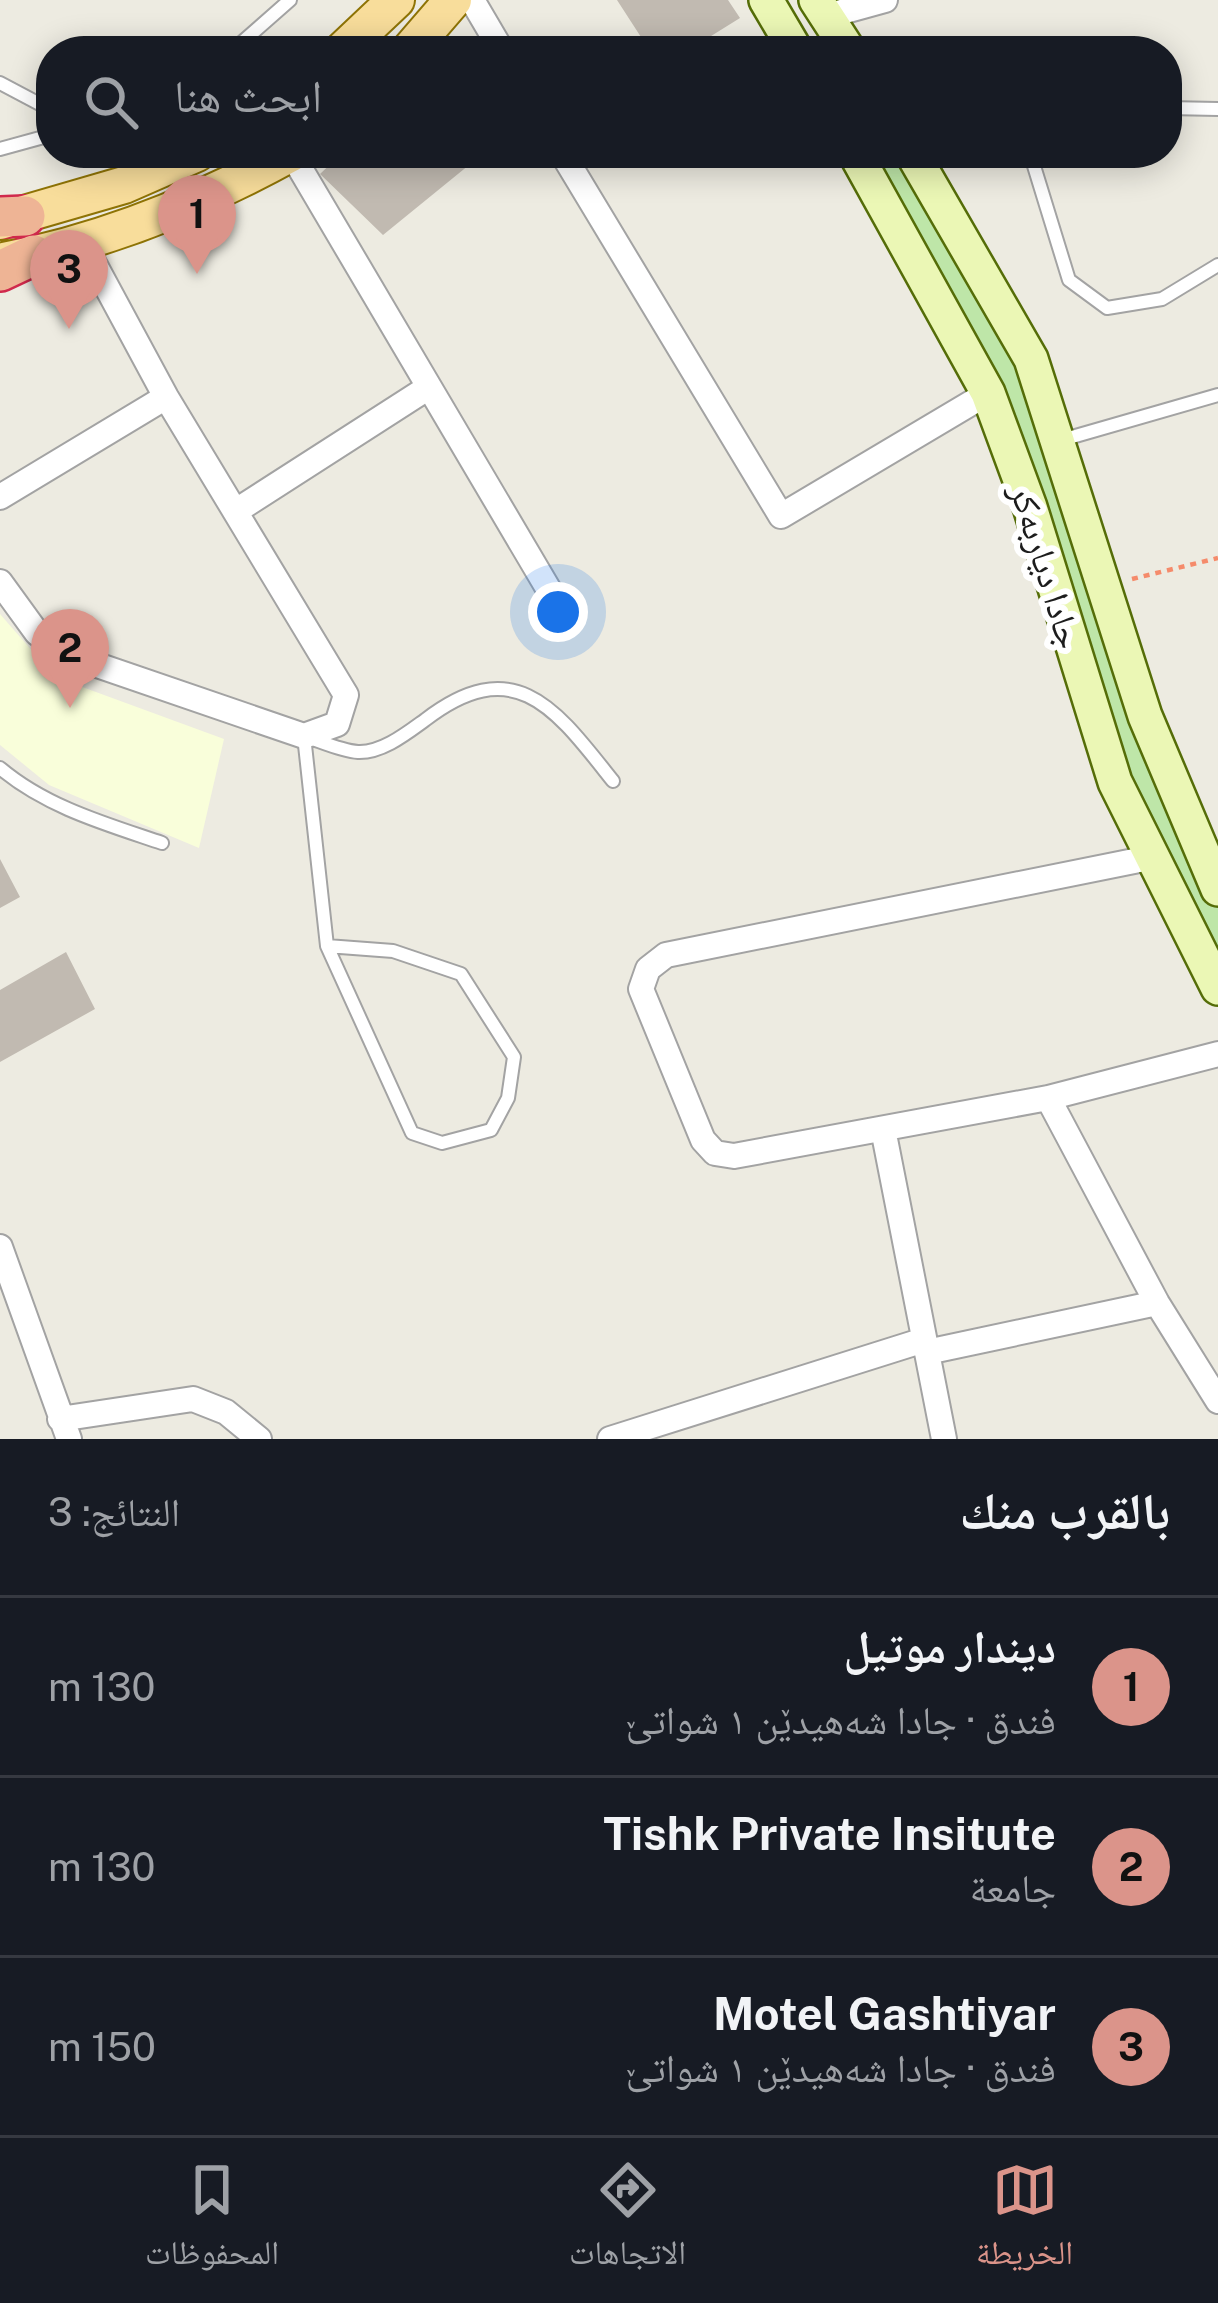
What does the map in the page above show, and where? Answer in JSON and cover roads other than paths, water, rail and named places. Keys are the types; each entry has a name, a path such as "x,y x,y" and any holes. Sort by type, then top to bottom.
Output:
{"main road":[{"path":"423,36 453,0"},
{"path":"428,36 470,0"},
{"path":"766,0 787,36"},
{"path":"356,36 383,6"},
{"path":"822,8 840,36"},
{"path":"8,218 124,185 163,168"},
{"path":"11,263 83,243 264,168"},
{"name":"جادا دیاربه‌كر","path":"863,168 988,393 1030,507 1115,782 1149,859 1218,988"},
{"name":"جادا دیاربه‌كر","path":"921,168 1031,359 1145,716 1218,889"}],"street":[{"path":"470,0 493,36"},
{"path":"822,8 885,0"},
{"path":"300,168 562,612"},
{"path":"571,168 781,516 988,393"},
{"path":"0,582 37,633 65,654 304,736 337,724 346,695 166,398 83,243"},
{"path":"236,511 429,387"},
{"path":"0,497 166,398"},
{"path":"1149,859 666,955 647,969 641,989 703,1140 715,1153 734,1156 1048,1098 1218,1054"},
{"path":"1048,1098 1157,1303 1218,1401"},
{"path":"883,1129 944,1439"},
{"path":"0,1247 64,1429 193,1399 226,1412 259,1439"},
{"path":"610,1439 925,1346 1157,1303"}],"lane":[{"path":"249,36 290,0"},
{"path":"0,83 36,102"},
{"path":"1182,108 1218,109"},
{"path":"0,148 36,139"},
{"path":"1035,168 1069,280 1107,308 1162,299 1218,265"},
{"path":"1057,441 1218,395"},
{"path":"327,946 393,951 461,974 514,1058 508,1098 491,1130 442,1143 412,1133 327,946 304,736 360,752 399,740 456,696 501,688 554,708 613,782"},
{"path":"0,768 21,786 78,814 163,843"}],"place":[{"name":"ديندار موتيل","path":"197,274"},
{"name":"Motel Gashtiyar","path":"69,329"},
{"name":"Tishk Private Insitute","path":"70,708"}]}
